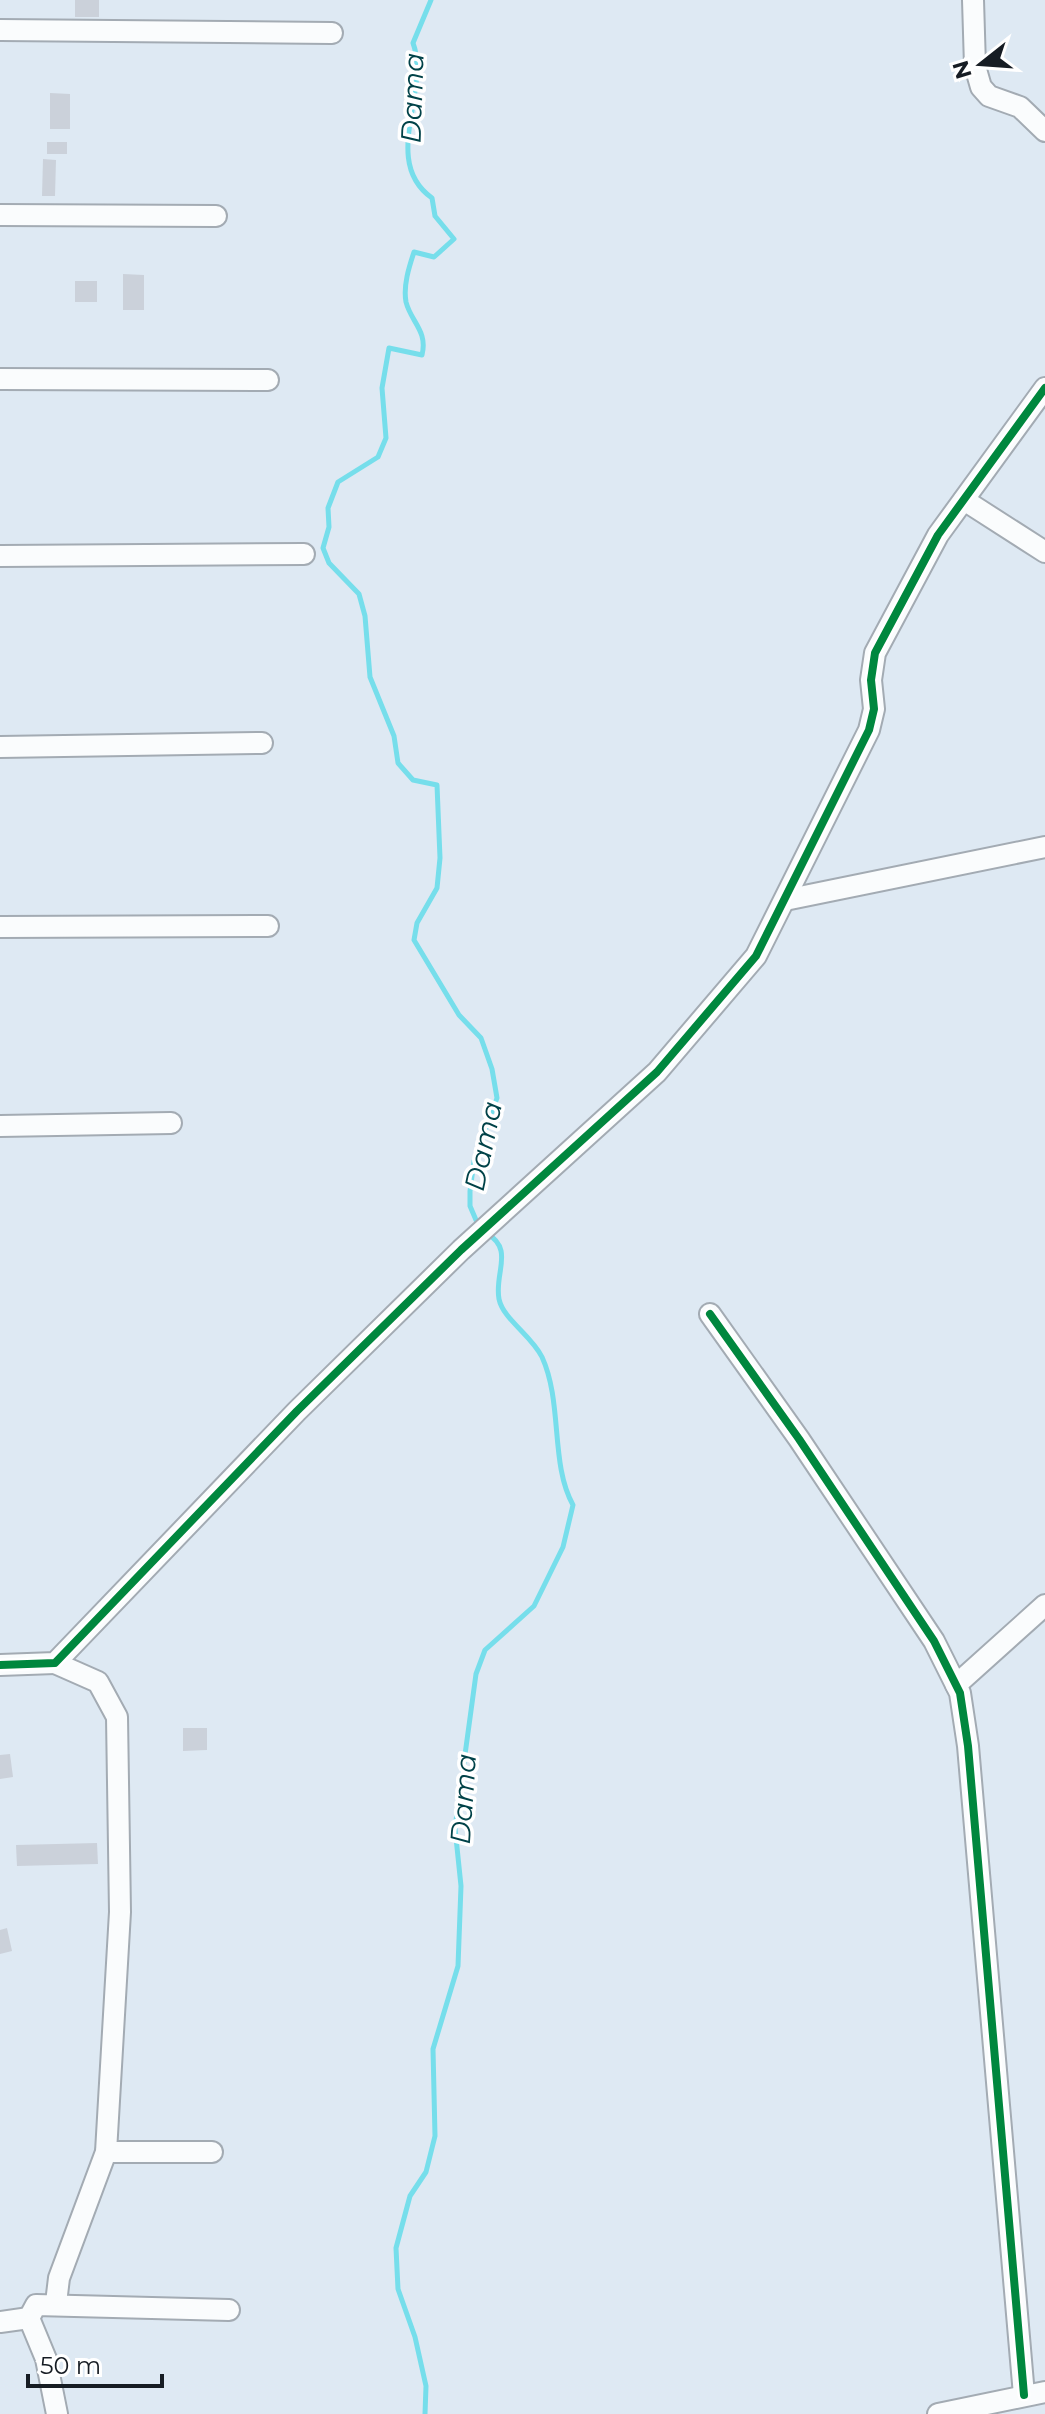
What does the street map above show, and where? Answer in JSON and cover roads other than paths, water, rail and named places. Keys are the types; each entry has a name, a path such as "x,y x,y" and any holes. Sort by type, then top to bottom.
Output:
{"street":[{"path":"973,0 975,66 981,87 989,96 1020,107 1045,131"},
{"path":"0,30 332,33"},
{"path":"0,215 216,216"},
{"path":"0,379 268,380"},
{"path":"55,1663 297,1411 461,1250 524,1197 657,1072 756,956 869,730 874,709 871,680 875,653 938,535 1045,388"},
{"path":"964,500 1045,552"},
{"path":"0,556 304,554"},
{"path":"0,747 262,743"},
{"path":"785,900 1045,847"},
{"path":"0,927 268,926"},
{"path":"0,1126 171,1123"},
{"path":"710,1314 799,1439 934,1641 956,1685 968,1746 1024,2395"},
{"path":"956,1685 1045,1605"},
{"path":"0,1665 55,1663 98,1682 117,1717 120,1912 106,2152 59,2278 56,2303"},
{"path":"106,2152 212,2152"},
{"path":"29,2318 36,2305 56,2303 229,2310"},
{"path":"0,2322 29,2318"},
{"path":"29,2318 46,2359 57,2414"},
{"path":"938,2414 971,2411 1045,2392"}],"waterway":[{"name":"Dama","path":"431,0 413,43 417,62 408,145 410,165 417,183 432,198 435,216 454,239 434,257 414,252 405,296 423,339 422,355 389,348 382,388 386,438 378,457 338,482 328,508 329,527 323,548 329,563 359,594 365,616 370,677 394,736 398,763 413,780 437,785 440,858 437,888 417,923 414,940 459,1015 481,1038 492,1069 497,1098 474,1161 470,1191 470,1206 479,1227"},
{"name":"Dama","path":"425,2414 426,2386 415,2337 398,2289 396,2248 410,2196 426,2172 435,2136 433,2049 458,1966 461,1886 455,1828 476,1674 485,1650 534,1606 563,1547 573,1505 561,1471 548,1375 537,1349 502,1306 498,1289 502,1254 495,1239 486,1233"}]}
